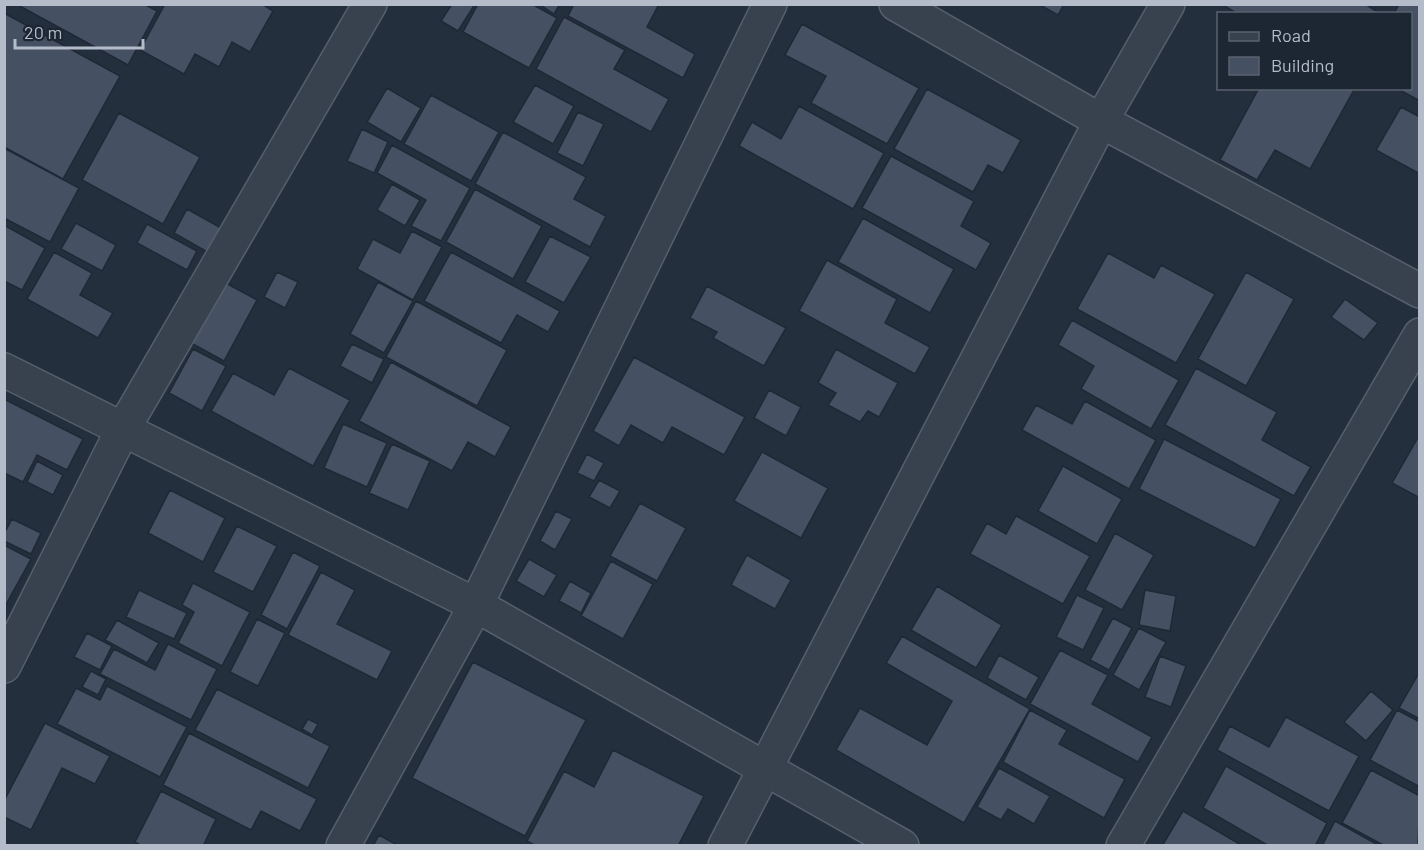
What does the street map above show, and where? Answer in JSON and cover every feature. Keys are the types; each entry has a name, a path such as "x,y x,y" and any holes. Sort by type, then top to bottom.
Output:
{"street":[{"path":"4,666 123,429 370,4"},
{"path":"343,846 476,605 770,4"},
{"path":"896,4 1101,121 1419,291"},
{"path":"725,846 1101,121 1168,4"},
{"path":"1123,846 1419,335"},
{"path":"4,370 476,605 902,846"}],"building":[{"path":"16,4 144,4 157,11 128,65"},
{"path":"165,4 262,4 273,11 250,52 232,42 219,67 195,54 184,74 140,50"},
{"path":"452,4 475,4 458,31 441,21"},
{"path":"478,4 532,4 557,18 529,68 463,32"},
{"path":"539,4 560,4 554,14"},
{"path":"574,4 659,4 647,27 695,54 683,78 568,16"},
{"path":"1038,4 1064,4 1058,15"},
{"path":"1228,4 1365,4 1378,12 1235,12 1226,7"},
{"path":"1399,4 1420,4 1420,101 1400,90 1412,90 1412,12 1395,12"},
{"path":"4,13 120,76 63,179 4,147"},
{"path":"564,17 625,50 614,69 669,99 651,132 536,69"},
{"path":"802,24 919,88 887,144 811,103 826,76 785,55"},
{"path":"535,85 574,106 553,144 513,122"},
{"path":"387,88 421,108 401,142 367,122"},
{"path":"927,89 1021,140 1003,173 988,165 973,192 894,149"},
{"path":"1258,90 1354,90 1310,169 1275,150 1257,180 1220,160"},
{"path":"431,95 499,132 471,181 404,144"},
{"path":"799,106 884,153 853,209 739,146 752,122 781,139"},
{"path":"1401,107 1420,117 1420,174 1376,150"},
{"path":"578,112 604,124 583,166 557,153"},
{"path":"119,113 200,157 163,224 82,180"},
{"path":"362,129 388,142 374,173 347,161"},
{"path":"503,132 586,177 574,199 606,216 590,247 475,184"},
{"path":"392,145 470,188 441,241 411,226 426,200 377,173"},
{"path":"4,148 79,188 50,242 4,218"},
{"path":"891,156 974,201 961,226 991,243 976,270 862,208"},
{"path":"392,184 420,200 405,226 377,210"},
{"path":"475,189 542,226 513,279 446,242"},
{"path":"187,209 223,229 209,253 174,233"},
{"path":"863,218 954,269 930,313 838,262"},
{"path":"76,223 116,245 102,271 61,249"},
{"path":"147,224 197,251 187,270 137,243"},
{"path":"4,225 45,248 22,290 4,281"},
{"path":"412,231 442,247 413,300 357,269 373,239 400,253"},
{"path":"550,236 591,257 564,303 525,282"},
{"path":"54,252 92,273 80,295 113,313 98,338 27,299"},
{"path":"451,252 560,311 548,332 517,315 501,343 424,301"},
{"path":"1108,253 1154,278 1161,265 1215,294 1176,363 1077,309"},
{"path":"827,260 897,299 885,323 930,347 915,374 799,311"},
{"path":"277,272 298,282 285,308 264,297"},
{"path":"1246,272 1294,299 1246,386 1198,359"},
{"path":"224,282 257,300 224,361 191,343"},
{"path":"378,282 413,301 384,353 350,334"},
{"path":"707,286 786,328 764,366 713,338 717,332 690,318"},
{"path":"1345,299 1378,323 1364,340 1331,317"},
{"path":"416,301 507,350 477,406 386,357"},
{"path":"1072,320 1179,380 1151,429 1081,389 1094,366 1058,345"},
{"path":"352,344 384,359 372,383 340,366"},
{"path":"193,349 226,366 202,411 169,393"},
{"path":"836,349 898,383 879,417 868,411 860,422 828,405 836,393 818,383"},
{"path":"634,357 745,417 724,455 672,427 663,443 631,425 619,446 593,431"},
{"path":"391,362 511,427 495,457 468,442 452,471 359,421"},
{"path":"289,368 350,400 313,466 211,411 233,373 274,395"},
{"path":"1196,368 1277,412 1262,440 1311,467 1294,496 1165,425"},
{"path":"769,390 801,407 786,436 754,418"},
{"path":"4,399 83,439 67,470 37,455 23,482 4,473"},
{"path":"1085,401 1156,440 1129,489 1022,430 1036,405 1072,424"},
{"path":"343,424 387,443 367,487 324,468"},
{"path":"1420,434 1420,498 1392,483"},
{"path":"1164,439 1281,499 1255,548 1139,489"},
{"path":"392,444 430,461 408,510 369,493"},
{"path":"762,452 828,488 801,538 734,501"},
{"path":"587,454 604,463 594,481 577,473"},
{"path":"37,461 63,475 53,495 27,482"},
{"path":"1063,466 1122,499 1097,544 1038,511"},
{"path":"599,480 620,491 610,508 589,497"},
{"path":"170,490 225,518 203,562 148,533"},
{"path":"640,503 686,528 657,581 610,556"},
{"path":"556,511 572,519 555,550 540,541"},
{"path":"1016,516 1090,556 1063,604 970,554 987,523 1006,534"},
{"path":"12,519 41,533 31,554 4,541 4,534"},
{"path":"237,526 277,546 253,592 213,572"},
{"path":"1115,533 1154,555 1122,610 1085,590"},
{"path":"4,545 31,559 4,608"},
{"path":"293,552 320,566 287,629 261,615"},
{"path":"747,555 791,580 775,609 731,585"},
{"path":"529,559 557,575 544,597 516,581"},
{"path":"611,561 653,584 623,639 581,616"},
{"path":"321,572 355,590 337,624 392,651 377,680 288,635"},
{"path":"570,581 591,593 581,613 559,601"},
{"path":"193,583 250,612 222,666 178,643 194,612 182,605"},
{"path":"937,586 1002,625 976,668 911,630"},
{"path":"139,590 187,613 174,639 126,617"},
{"path":"1145,590 1176,596 1170,631 1139,625"},
{"path":"1077,595 1104,608 1083,650 1056,637"},
{"path":"1113,618 1132,628 1109,670 1090,660"},
{"path":"257,619 285,633 258,686 230,672"},
{"path":"117,620 159,643 147,663 105,640"},
{"path":"1139,628 1166,642 1139,690 1113,675"},
{"path":"87,633 112,646 100,670 74,657"},
{"path":"902,636 1030,709 964,823 836,750 860,708 927,745 952,701 886,663"},
{"path":"168,644 217,669 191,720 100,674 114,649 155,670"},
{"path":"1060,650 1108,675 1092,704 1152,737 1138,762 1030,704"},
{"path":"999,655 1039,677 1026,700 987,678"},
{"path":"1160,656 1186,666 1171,707 1145,697"},
{"path":"473,662 586,720 525,836 412,778"},
{"path":"91,671 106,679 98,695 82,687"},
{"path":"1420,671 1420,719 1399,708"},
{"path":"107,686 187,727 160,777 57,724 76,688 100,700"},
{"path":"217,689 330,746 308,788 195,730"},
{"path":"1371,691 1393,710 1366,741 1344,722"},
{"path":"1030,710 1067,730 1059,744 1125,779 1104,818 1003,762"},
{"path":"1397,710 1420,722 1420,787 1370,760"},
{"path":"1286,717 1359,756 1329,811 1217,750 1230,726 1269,747"},
{"path":"308,719 318,724 312,735 302,729"},
{"path":"45,723 110,756 95,784 62,768 31,830 4,817 4,801"},
{"path":"189,733 317,799 300,831 261,811 251,830 163,785"},
{"path":"613,750 704,796 678,846 536,846 527,841 564,771 594,787"},
{"path":"1226,766 1327,823 1315,846 1269,846 1203,808"},
{"path":"999,768 1050,796 1034,824 1008,809 1001,820 977,807"},
{"path":"1371,770 1420,796 1418,846 1385,846 1342,823"},
{"path":"161,791 216,819 203,846 142,846 135,842"},
{"path":"1183,811 1243,846 1162,846"},
{"path":"1335,821 1380,846 1322,846"},
{"path":"379,835 399,846 373,846"}]}
